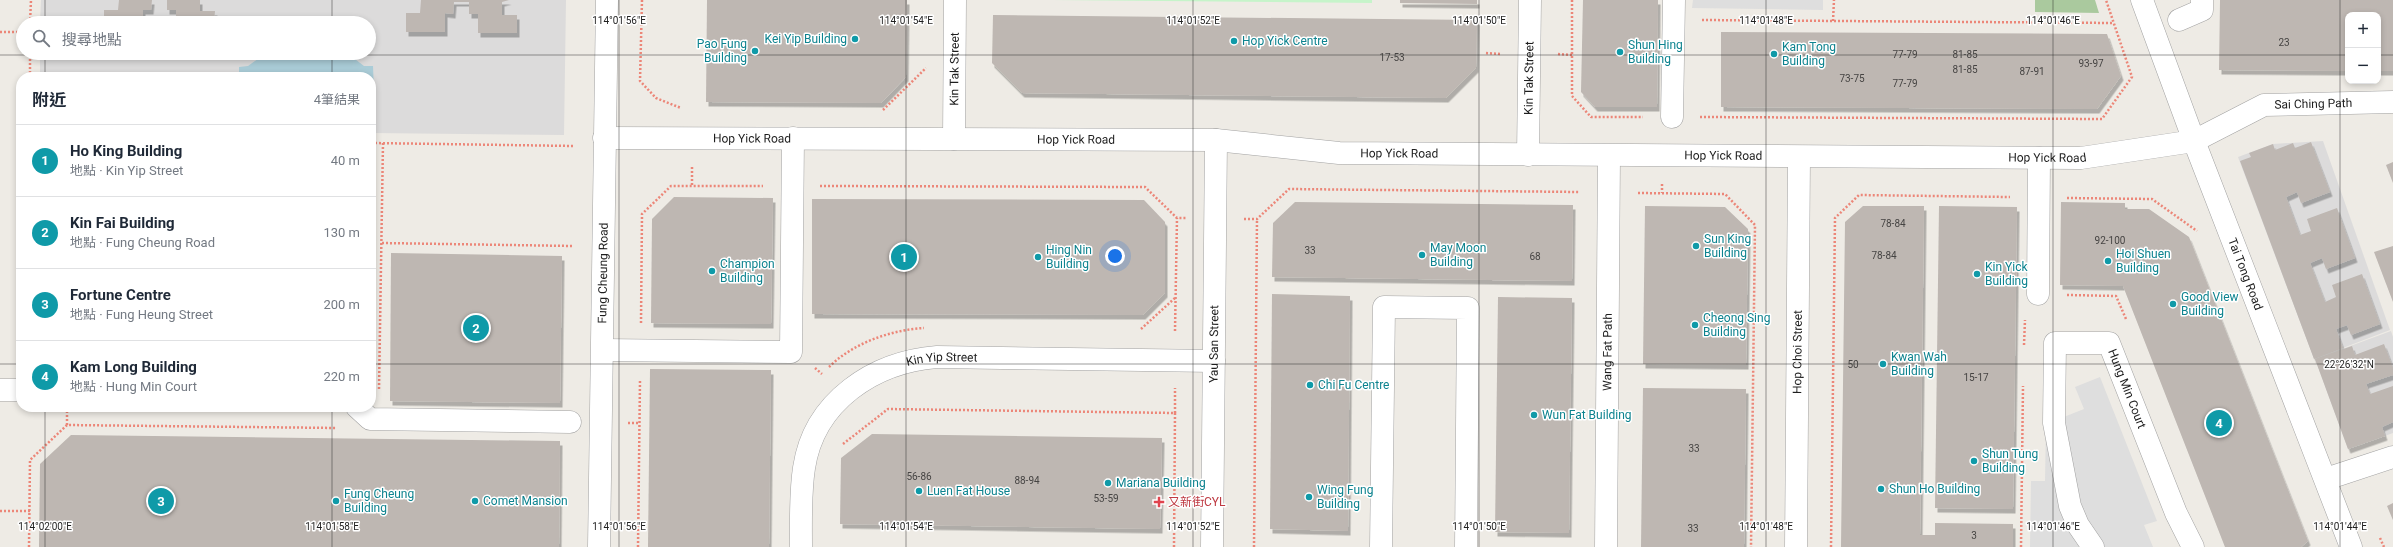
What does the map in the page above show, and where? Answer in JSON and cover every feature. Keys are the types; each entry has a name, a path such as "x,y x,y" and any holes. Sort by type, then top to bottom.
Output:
{"street":[{"name":"Fung Cheung Road","path":"600,547 604,138 607,0"},
{"name":"Kin Tak Street","path":"954,139 955,0"},
{"name":"Kin Tak Street","path":"1528,155 1530,0"},
{"name":"Tai Tong Road","path":"2142,0 2194,141 2326,479 2351,547"},
{"path":"2179,20 2202,10 2202,0"},
{"path":"1672,117 1673,10"},
{"name":"Sai Ching Path","path":"2194,141 2264,104 2393,102"},
{"name":"Hop Yick Road","path":"604,138 1216,140 1339,153 2039,158 2081,158 2194,141"},
{"path":"602,350 792,352 793,138"},
{"name":"Yau San Street","path":"1212,547 1216,140"},
{"name":"Wang Fat Path","path":"1606,547 1609,156"},
{"name":"Hop Choi Street","path":"1796,547 1799,157"},
{"path":"2038,294 2039,158"},
{"path":"1381,547 1384,307 1468,308 1466,547"},
{"name":"Hung Min Court","path":"2093,547 2078,525 2070,506 2054,423 2055,343 2109,343 2176,513 2193,547"},
{"name":"Kin Yip Street","path":"801,547 804,467 812,440 829,410 843,395 859,382 877,371 916,358 937,357 1214,361"},
{"path":"0,390 16,390"},
{"path":"364,413 570,422"},
{"path":"2326,479 2393,457"}],"path":[{"path":"30,16 31,0"},
{"path":"642,0 640,81 656,98 684,109"},
{"path":"1572,0 1572,96 1591,117 2102,119 2132,77 2106,0"},
{"path":"1833,21 1834,0"},
{"path":"1673,10 1833,21 2114,23"},
{"path":"0,32 16,32"},
{"path":"30,60 30,72"},
{"path":"874,111 882,111 927,67"},
{"path":"376,143 574,146"},
{"path":"376,411 379,410 383,143"},
{"path":"1254,547 1257,219 1289,190 1725,194 1755,225 1750,547"},
{"path":"1831,547 1836,218 1859,195 2152,200 2197,231 2200,239"},
{"path":"1176,297 1177,218"},
{"path":"382,243 573,246"},
{"path":"2024,318 2024,348"},
{"path":"2021,547 2024,379"},
{"path":"837,449 888,409 1175,413 1174,547"},
{"path":"67,412 67,425"},
{"path":"30,547 30,460 67,425 360,428 364,413"},
{"path":"0,510 30,510"}],"shaded area":[{"path":"41,0 566,0 564,135 376,133 376,72 40,72 40,60 376,60 376,16 40,16"},
{"path":"1693,0 1823,0 1823,10 1692,8"},
{"path":"2323,141 2390,330 2314,359 2238,157 2273,144"},
{"path":"2391,331 2393,337 2393,433 2348,449 2315,359"},
{"path":"2100,377 2157,521 2144,525 2153,547 2030,547 2031,481 2045,481 2046,424 2084,409 2075,387"}],"green space":[{"path":"1053,0 1372,0 1372,3"},
{"path":"2035,0 2095,0 2099,13 2035,12"}],"water":[{"path":"256,60 356,60 364,66 373,66 373,72 239,72 239,67 248,66"}],"building":[{"path":"119,0 152,0 151,10 143,10 143,16 104,16 104,10 118,10"},
{"path":"167,0 200,0 200,11 215,11 215,16 176,16 176,10 167,10"},
{"path":"421,0 509,0 502,2 502,15 517,15 517,33 478,33 478,14 469,14 469,2 454,2 453,14 445,13 445,32 406,32 406,13 420,13"},
{"path":"707,0 907,0 906,77 881,103 706,102"},
{"path":"1400,0 1477,0 1477,4 1400,3"},
{"name":"Shun Hing Building","path":"1583,0 1658,0 1657,107 1595,107 1581,92"},
{"path":"2220,0 2393,0 2393,71 2381,71 2381,12 2345,12 2345,71 2219,70"},
{"name":"Hop Yick Centre","path":"993,15 1477,20 1476,68 1446,98 1022,93 992,63"},
{"path":"1721,32 2107,34 2121,76 2097,109 1721,107"},
{"path":"2311,142 2330,192 2301,203 2297,192 2286,197 2300,235 2311,231 2307,219 2337,208 2355,258 2326,269 2322,258 2310,263 2325,302 2336,297 2332,285 2362,274 2380,324 2351,335 2347,325 2336,329 2343,348 2314,359 2240,161 2251,157 2249,153 2273,144 2275,150 2293,143 2295,148"},
{"path":"2393,162 2393,183 2386,165"},
{"name":"Champion Building","path":"674,197 773,198 771,324 651,323 652,219"},
{"path":"812,199 1144,200 1165,222 1165,293 1143,315 812,314"},
{"path":"1295,202 1573,205 1572,281 1272,277 1273,223"},
{"path":"2061,202 2125,203 2125,209 2149,209 2189,237 2308,541 2301,547 2225,547 2123,286 2060,285"},
{"path":"1645,206 1725,207 1748,229 1746,365 1643,364"},
{"path":"1863,206 1924,206 1920,535 1935,535 1935,523 2013,524 2013,547 1841,547 1845,222"},
{"path":"1939,206 2017,207 2013,509 1935,508"},
{"path":"2393,246 2393,302 2374,252"},
{"path":"391,253 562,256 560,403 390,401"},
{"name":"Chi Fu Centre","path":"1272,294 1350,296 1348,531 1270,529"},
{"name":"Wun Fat Building","path":"1498,297 1572,298 1569,533 1495,532"},
{"path":"2384,344 2393,368 2393,375 2366,384 2370,394 2393,386 2393,422 2382,427 2385,436 2348,449 2315,359 2352,346 2355,355"},
{"path":"650,369 771,370 769,547 648,547"},
{"path":"1643,388 1746,389 1744,547 1641,547"},
{"path":"872,434 1162,438 1160,529 840,524 841,458"},
{"path":"71,435 560,441 559,547 39,547 40,464"},
{"path":"2393,503 2393,520 2387,506"}],"place":[{"name":"Kei Yip Building","path":"855,39"},
{"name":"Hop Yick Centre","path":"1234,41"},
{"name":"Pao Fung Building","path":"755,51"},
{"name":"Shun Hing Building","path":"1620,52"},
{"name":"Kam Tong Building","path":"1774,54"},
{"name":"Sun King Building","path":"1696,246"},
{"name":"May Moon Building","path":"1422,255"},
{"name":"Ho King Building","path":"904,257"},
{"name":"Hing Nin Building","path":"1038,257"},
{"name":"Hoi Shuen Building","path":"2108,261"},
{"name":"Champion Building","path":"712,271"},
{"name":"Kin Yick Building","path":"1977,274"},
{"name":"Good View Building","path":"2173,304"},
{"name":"Cheong Sing Building","path":"1695,325"},
{"name":"Kin Fai Building","path":"476,328"},
{"name":"Kwan Wah Building","path":"1883,364"},
{"name":"Chi Fu Centre","path":"1310,385"},
{"name":"Wun Fat Building","path":"1534,415"},
{"name":"Kam Long Building","path":"2219,423"},
{"name":"Shun Tung Building","path":"1974,461"},
{"name":"Mariana Building","path":"1108,483"},
{"name":"Shun Ho Building","path":"1881,489"},
{"name":"Luen Fat House","path":"919,491"},
{"name":"Wing Fung Building","path":"1309,497"},
{"name":"Fortune Centre","path":"161,501"},
{"name":"Fung Cheung Building","path":"336,501"},
{"name":"Comet Mansion","path":"475,501"},
{"name":"又新街CYL","path":"1159,502"}]}
